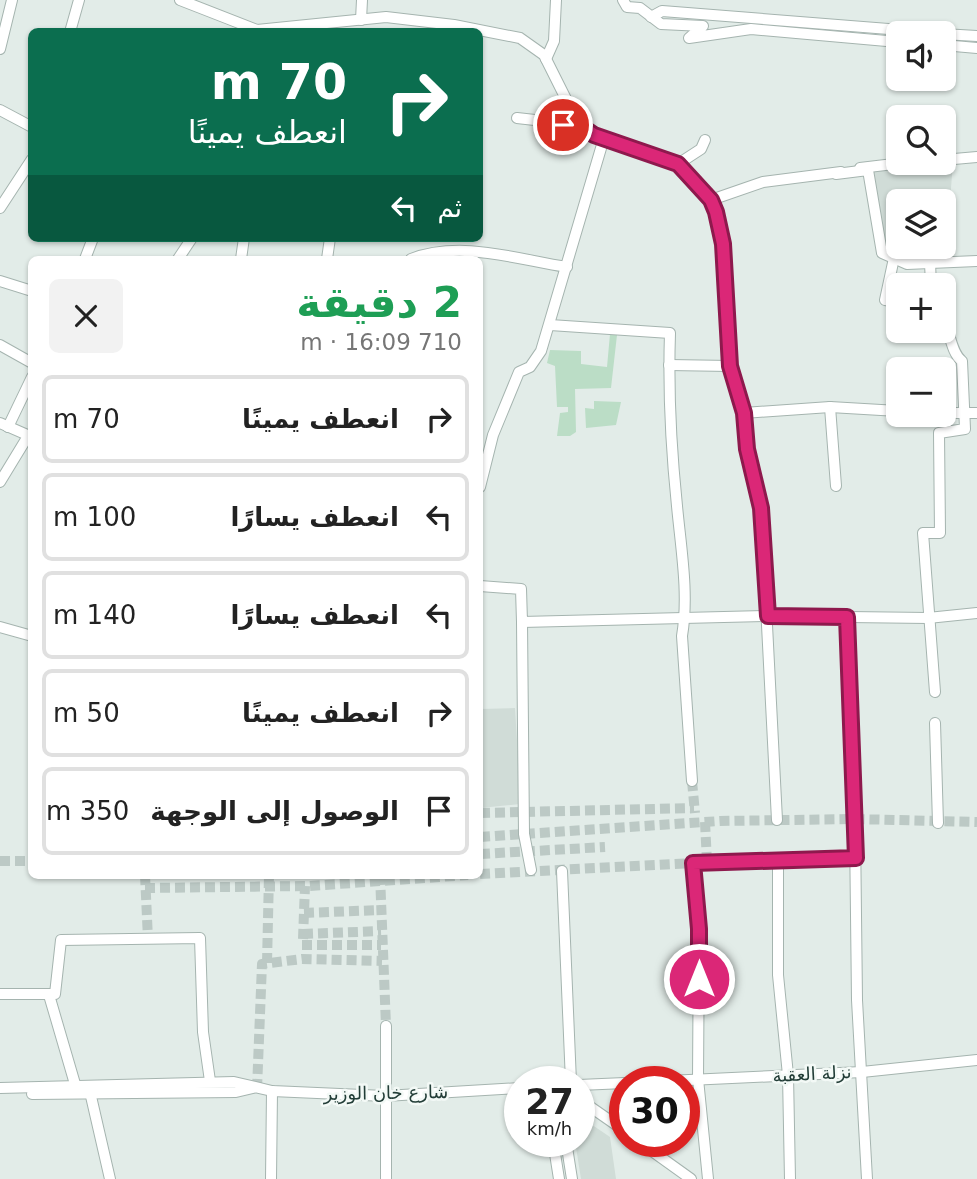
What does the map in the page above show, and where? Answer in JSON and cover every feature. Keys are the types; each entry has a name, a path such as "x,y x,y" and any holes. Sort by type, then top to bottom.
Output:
{"street":[{"path":"0,49 12,0"},
{"path":"71,28 79,0"},
{"path":"180,0 250,28"},
{"path":"361,20 362,0"},
{"path":"546,59 554,41 556,0"},
{"path":"623,0 628,7 640,9 661,24 703,26 689,38 751,29 886,41"},
{"path":"651,17 662,11 886,29"},
{"path":"322,28 344,27 361,20 386,17 460,28"},
{"path":"483,32 520,38 546,59 562,88 572,117 579,125"},
{"path":"956,34 977,36"},
{"path":"956,47 977,48"},
{"path":"0,110 28,125"},
{"path":"517,118 579,125 604,138 678,164 711,200 723,244 730,366 744,413 747,449 761,508 777,820"},
{"path":"483,474 493,435 519,372 530,367 541,351 567,267 587,187 604,138"},
{"path":"678,164 701,149 705,140"},
{"path":"956,159 977,157"},
{"path":"0,208 28,165"},
{"path":"836,174 846,169 886,165"},
{"path":"711,200 763,182 868,170 882,253 886,255"},
{"path":"419,256 456,243 567,267"},
{"path":"896,259 907,264 977,261"},
{"path":"930,262 930,273"},
{"path":"0,281 28,290"},
{"path":"550,324 670,333 668,390 685,617 682,636 692,781"},
{"path":"953,343 957,357 962,361 965,429"},
{"path":"0,345 28,361"},
{"path":"669,365 730,366"},
{"path":"28,384 4,425 28,436"},
{"path":"744,413 830,407 886,410"},
{"path":"830,407 836,486"},
{"path":"956,413 977,413"},
{"path":"935,692 923,533 940,533 939,433 977,427"},
{"path":"0,482 28,438"},
{"path":"483,586 521,589 524,834 531,870"},
{"path":"522,622 768,616 928,618 977,613"},
{"path":"847,617 856,858 857,1000 867,1179"},
{"path":"0,627 28,635"},
{"path":"935,723 938,823"},
{"path":"698,1066 699,929 693,863 856,858"},
{"path":"778,860 778,975 788,1075 790,1179"},
{"path":"562,871 569,1066"},
{"path":"0,994 55,994 61,940 200,938 203,1032 210,1081"},
{"path":"49,995 75,1084"},
{"path":"386,1026 386,1179"},
{"name":"نزلة العقبة","path":"700,1079 862,1072 977,1060"},
{"name":"شارع خان الوزير","path":"0,1088 210,1081 241,1082 253,1088 272,1091 385,1096 504,1089"},
{"name":"شارع خان الوزير","path":"0,1095 236,1091 253,1088"},
{"path":"271,1179 272,1091"},
{"path":"90,1092 110,1179"},
{"path":"700,1099 708,1179"},
{"path":"556,1157 559,1179"},
{"path":"569,1157 572,1179"},
{"path":"660,1157 691,1179"}],"shaded area":[{"path":"886,169 886,175 952,175 951,189 886,189 886,250 881,247 871,171"},
{"path":"515,708 521,804 483,808 483,709"},
{"path":"595,1127 609,1136 609,1157 613,1157 616,1179 581,1179 578,1157 595,1157"}],"green space":[{"path":"610,334 617,335 611,388 575,389 576,432 570,436 557,436 560,413 568,412 568,407 557,407 555,366 547,363 550,350 581,351 581,364 607,367"},
{"path":"594,401 621,402 616,425 586,428 585,408 594,409"}],"tunnel":[{"path":"692,781 695,813"},
{"path":"483,813 694,808"},
{"path":"483,837 720,821 854,819 977,822"},
{"path":"705,822 707,862"},
{"path":"483,854 605,847"},
{"path":"0,861 28,861"},
{"path":"483,874 693,863"},
{"path":"145,879 148,939"},
{"path":"267,963 269,879"},
{"path":"380,879 386,1026"},
{"path":"145,888 309,886 410,879"},
{"path":"303,939 305,886"},
{"path":"304,913 381,910"},
{"path":"303,934 381,931"},
{"path":"302,945 381,945"},
{"path":"257,1089 262,964 302,959 382,961"}],"route":[{"path":"563,125 579,125 594,135 678,164 711,200 723,244 730,366 744,413 747,449 754,468 761,508 768,616 847,617 854,745 856,858 693,863 699,929 699,979"}]}
